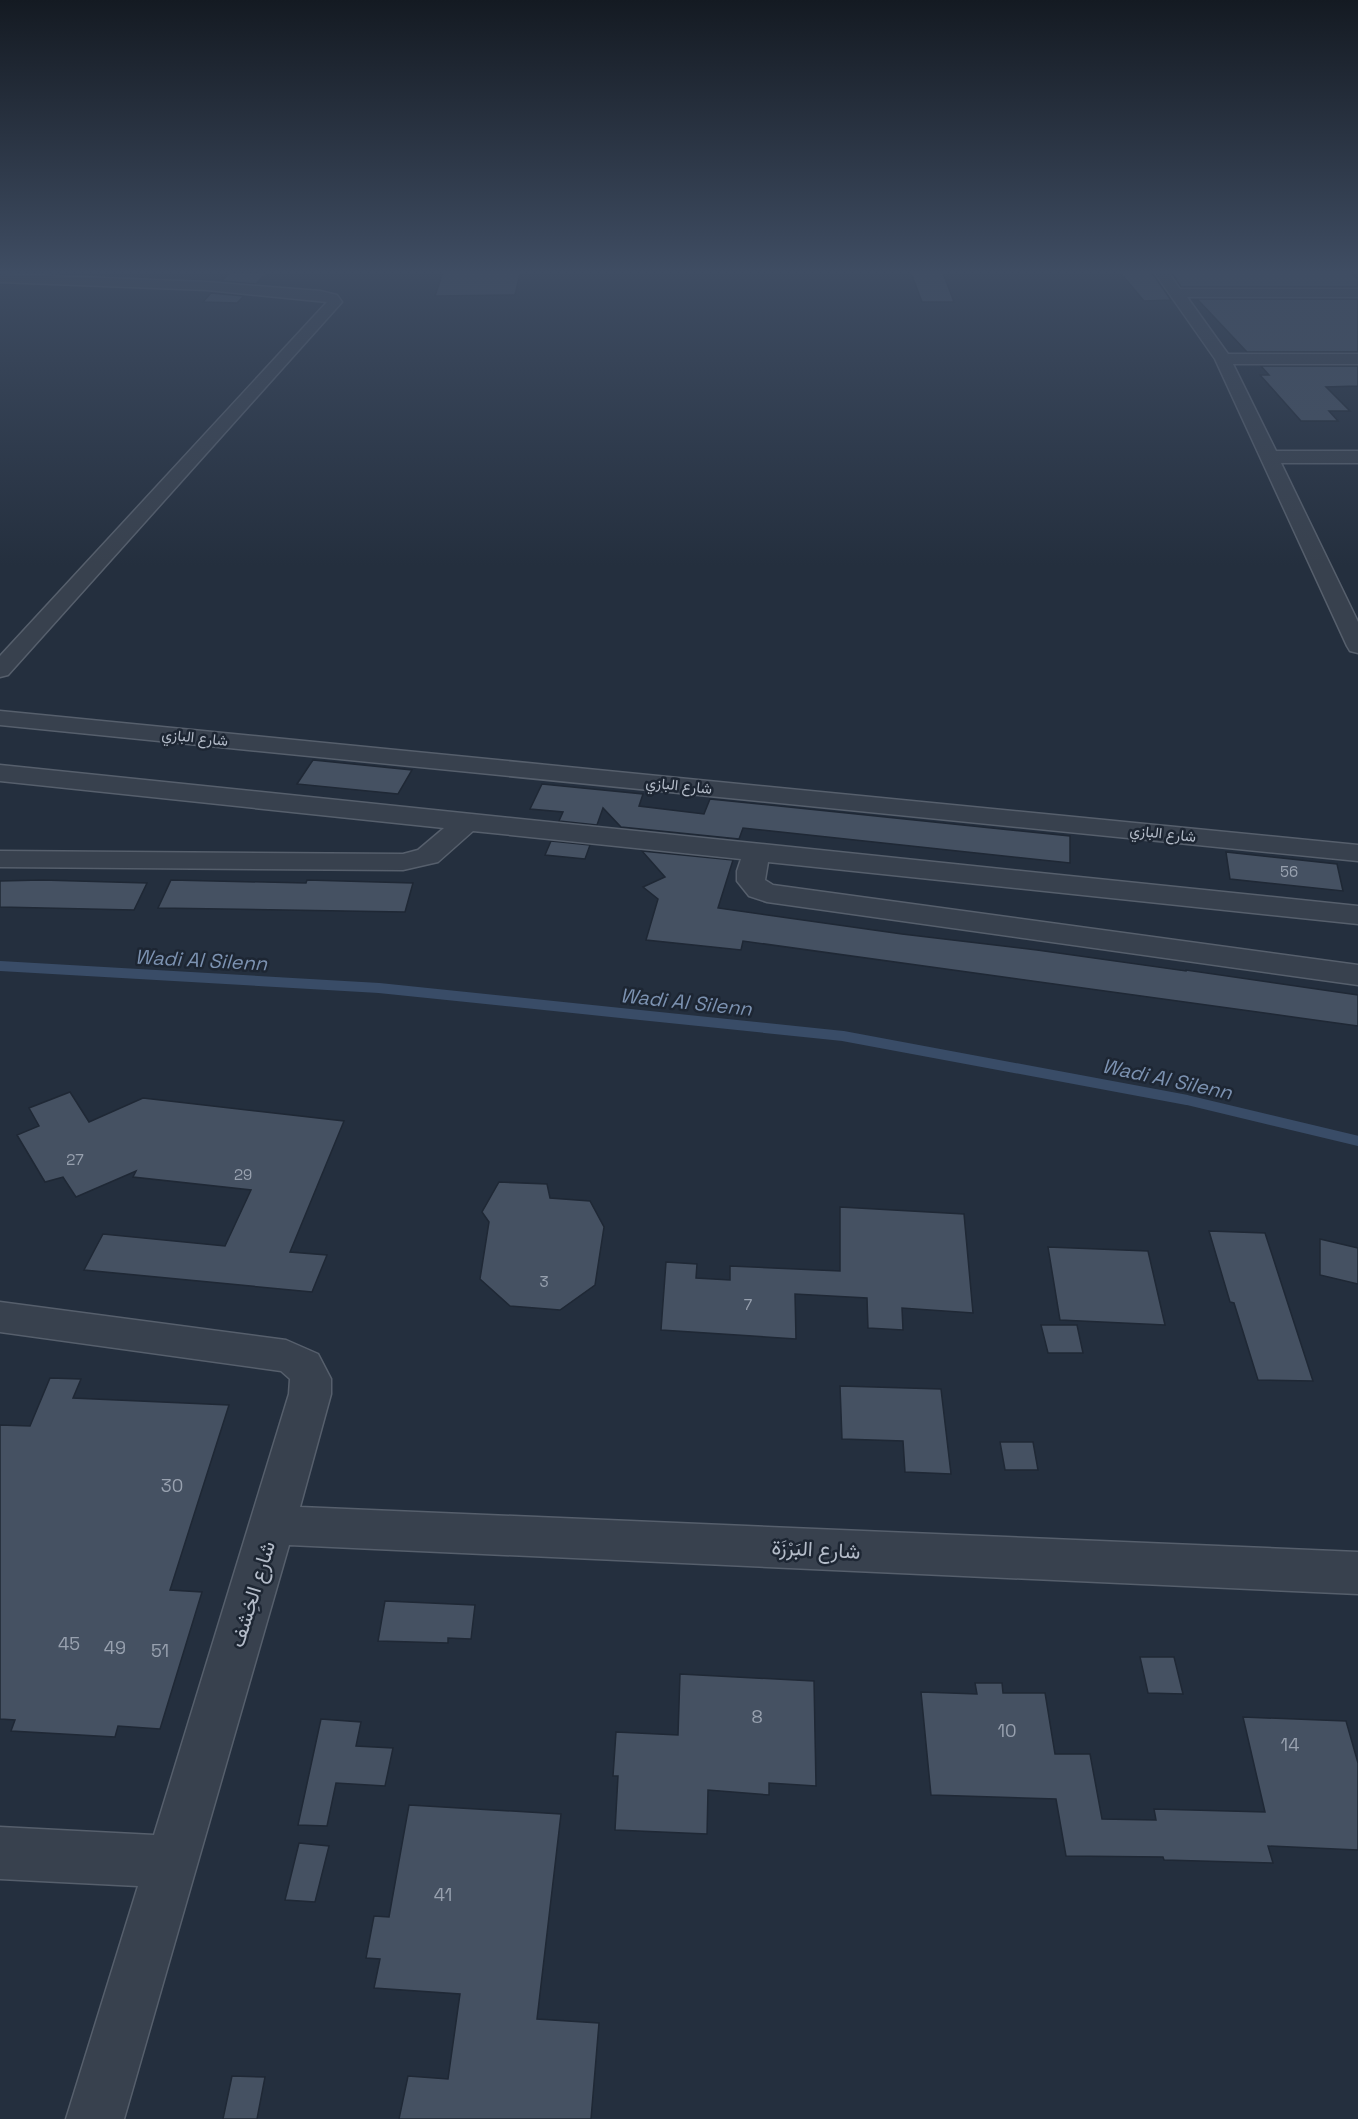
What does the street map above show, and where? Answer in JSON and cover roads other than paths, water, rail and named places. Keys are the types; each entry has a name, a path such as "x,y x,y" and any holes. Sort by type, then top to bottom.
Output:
{"street":[{"path":"0,670 275,368"},
{"path":"1227,368 1358,645"},
{"path":"1270,457 1358,457"},
{"name":"شارع البازي","path":"0,718 1358,853"},
{"path":"0,773 1358,915"},
{"path":"0,859 403,862 428,856 465,823"},
{"path":"758,851 750,882 767,893 1358,975"},
{"name":"شارع الخِشف","path":"0,1317 286,1356 301,1361 309,1370 311,1381 310,1394 273,1524 95,2119"},
{"name":"شارع البَرْزَة","path":"273,1524 1358,1572"},
{"path":"0,1853 171,1862"}],"waterway":[{"name":"Wadi Al Silenn","path":"0,966 379,988 843,1036 1187,1100 1358,1141"}]}
